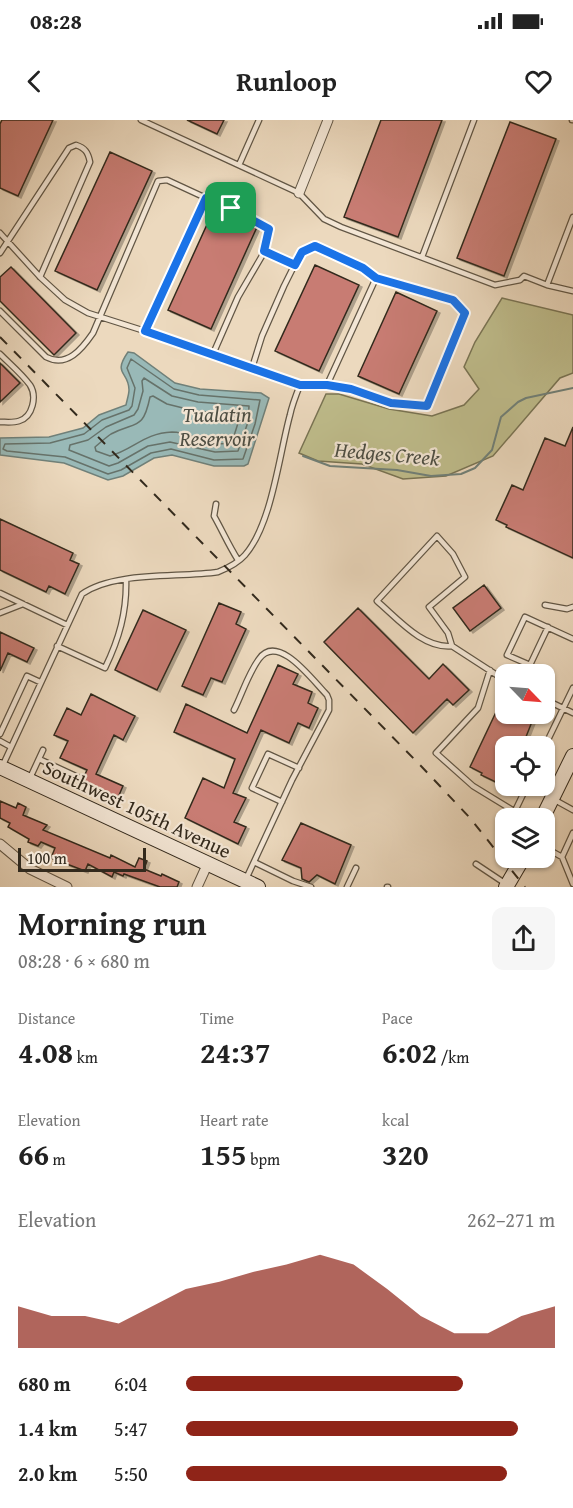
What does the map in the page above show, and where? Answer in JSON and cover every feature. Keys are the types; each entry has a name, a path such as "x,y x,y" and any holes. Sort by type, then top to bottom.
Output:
{"street":[{"path":"299,193 328,120"},
{"path":"548,808 573,756"},
{"name":"Southwest 105th Avenue","path":"1,767 252,884"},
{"path":"0,844 30,869 67,887"},
{"path":"197,887 208,863"},
{"path":"504,885 512,868"},
{"path":"504,885 516,868"}],"lane":[{"path":"141,120 299,193 324,219 495,285 520,280 524,276 547,285 573,291"},
{"path":"239,165 259,120"},
{"path":"422,257 474,120"},
{"path":"0,253 69,148 76,145 82,147 88,153 90,162 40,277"},
{"path":"0,310 46,357 54,361 64,361 82,348 93,333 158,181 167,180 231,208 269,229 264,251 238,297 213,354"},
{"path":"145,331 206,198"},
{"path":"547,285 573,217"},
{"path":"0,233 40,277 65,300 88,313 300,385 327,385 351,389 391,403 427,406 465,313 453,300 376,278 363,268 315,246 302,252 295,265 262,336 252,368"},
{"path":"264,251 295,265"},
{"path":"327,385 376,278"},
{"path":"0,354 28,382 34,397 29,414 23,420 0,422"},
{"path":"1,767 82,594 93,586 126,579 218,572 227,569 245,555 262,524 290,414 300,385"},
{"path":"216,504 214,516 221,524 230,548 238,560"},
{"path":"452,646 448,633 429,608 465,577 453,554 437,536 377,602 424,641 441,647 452,646 495,673"},
{"path":"57,646 105,668 114,649 127,603 126,579"},
{"path":"0,593 67,625"},
{"path":"0,613 23,604"},
{"path":"545,605 567,609 573,607"},
{"path":"528,664 507,655 525,617 573,639"},
{"path":"530,664 548,627"},
{"path":"234,710 258,660 272,650 292,658 327,695 329,700 328,710 254,862 252,884"},
{"path":"490,670 478,708 436,753 473,786 509,808"},
{"path":"0,734 27,676 40,682"},
{"path":"550,736 573,688"},
{"path":"555,704 573,713"},
{"path":"0,741 11,747"},
{"path":"29,780 43,750"},
{"path":"282,802 252,788 268,754 298,768"},
{"path":"39,759 80,778"},
{"path":"553,800 573,810"},
{"path":"561,857 573,833"},
{"path":"555,853 561,857 573,884"},
{"path":"254,862 311,887"},
{"path":"476,864 504,885"},
{"path":"347,887 356,868"},
{"path":"290,887 293,881"}],"shaded area":[{"path":"502,298 573,315 573,373 560,378 493,456 446,476 403,479 362,464 318,461 299,453 326,394 339,394 389,409 432,416 464,405 479,389 464,367 475,342"}],"water":[{"name":"Tualatin Reservoir","path":"128,352 134,353 175,383 200,389 261,393 269,398 248,464 214,466 172,455 154,458 123,476 108,480 64,463 0,455 0,438 49,437 83,428 99,415 126,405 128,384 121,365"}],"building":[{"path":"2,120 53,120 18,196 0,188 0,124"},
{"path":"187,120 224,120 217,134"},
{"path":"381,120 442,120 398,237 344,217"},
{"path":"510,122 556,139 504,276 457,258"},
{"path":"110,152 152,171 97,290 55,271"},
{"path":"215,207 257,227 211,329 168,310"},
{"path":"315,265 359,285 319,371 275,351"},
{"path":"11,267 76,333 54,355 0,301 0,277"},
{"path":"396,292 437,311 399,394 358,376"},
{"path":"0,363 20,383 0,402"},
{"path":"573,427 573,558 506,527 507,525 496,520 512,485 523,490 545,438 565,446"},
{"path":"0,519 73,553 70,560 79,564 65,594 49,586 46,592 0,570"},
{"path":"484,585 501,608 470,631 453,608"},
{"path":"219,603 241,612 236,624 246,629 222,682 211,678 203,695 182,686"},
{"path":"358,608 429,679 443,664 469,690 453,705 447,699 413,733 324,642"},
{"path":"143,610 186,630 157,690 115,670"},
{"path":"0,632 34,648 27,662 8,653 0,671"},
{"path":"278,665 298,674 293,684 312,692 308,703 318,708 309,728 298,723 289,743 261,730 233,793 246,798 234,822 246,827 238,844 185,818 203,778 224,788 235,759 174,732 186,704 247,733"},
{"path":"91,694 135,716 123,740 114,735 96,774 123,786 116,802 80,785 87,770 60,758 68,741 54,735 67,708 81,715"},
{"path":"495,714 495,724 531,724 526,736 495,736 495,782 470,767"},
{"path":"0,801 16,808 18,803 26,807 23,815 47,825 43,830 110,858 111,855 135,867 139,858 147,861 144,869 179,882 177,887 160,887 114,872 112,877 88,864 85,871 51,858 55,848 41,842 38,846 28,842 29,839 8,827 10,823 0,818"},
{"path":"301,823 351,845 335,884 317,875 309,882 302,879 301,868 282,860"}],"waterway":[{"name":"Hedges Creek","path":"303,456 330,466 397,470 431,476 461,474 475,468 492,450 501,417 518,402 526,398 573,388"}],"railway":[{"path":"0,337 421,766 470,818 525,887"}],"route":[{"path":"206,198 231,208 269,229 269,239 264,251 295,265 302,252 315,246 363,268 376,278 453,300 465,313 427,406 391,403 351,389 327,385 300,385 145,331 206,198"}]}
